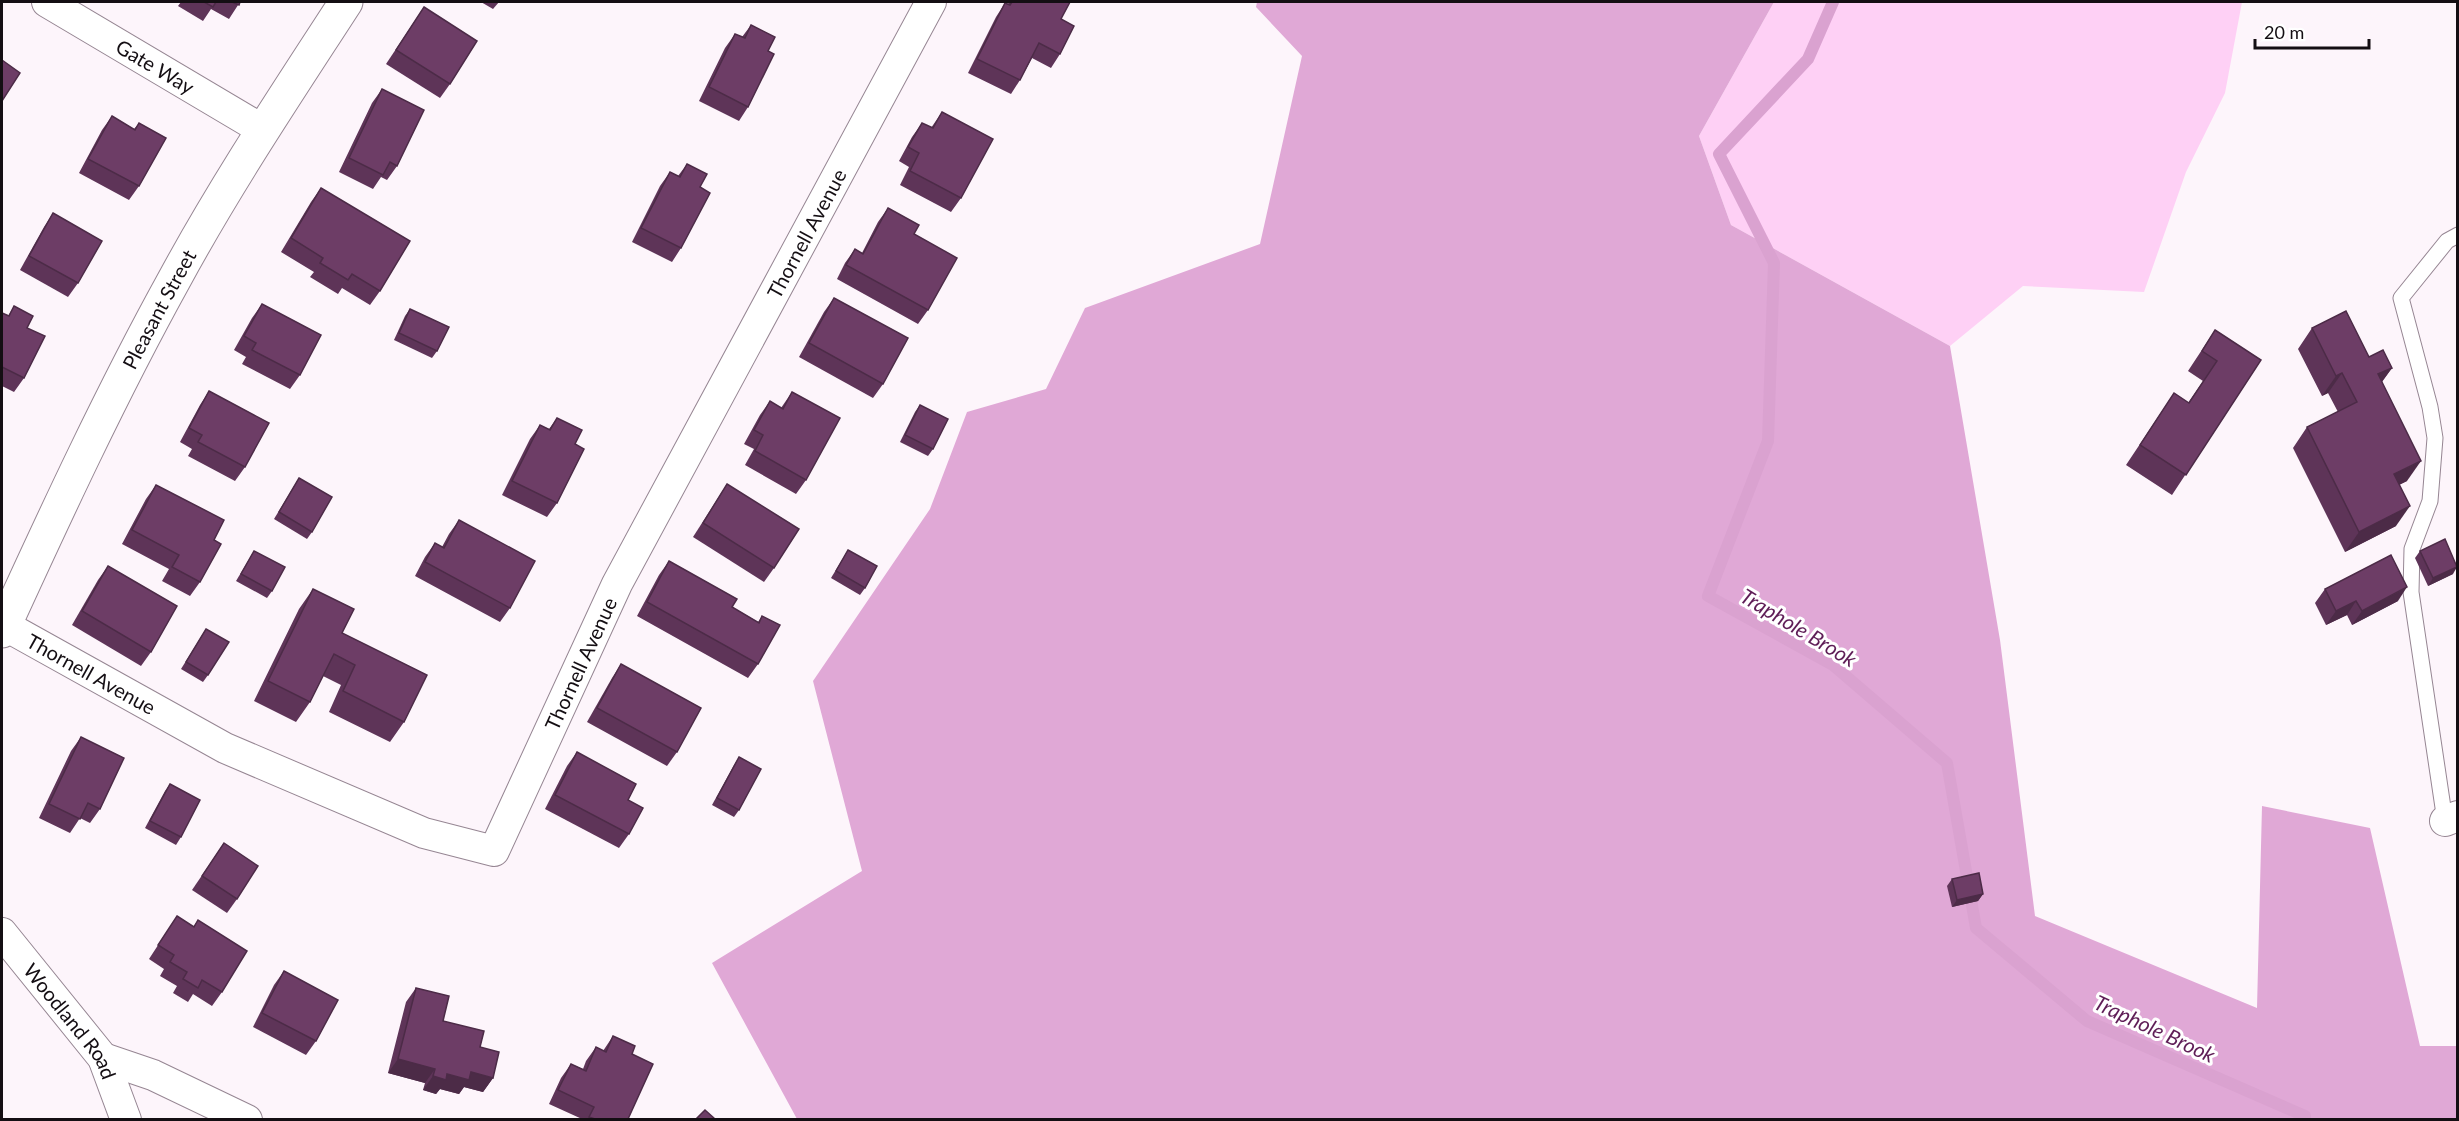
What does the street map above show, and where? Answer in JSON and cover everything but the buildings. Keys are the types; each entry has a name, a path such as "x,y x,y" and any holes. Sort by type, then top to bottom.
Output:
{"street":[{"name":"Gate Way","path":"47,2 262,130"},
{"name":"Pleasant Street","path":"3,628 93,435 174,279 262,130 346,2"},
{"name":"Thornell Avenue","path":"3,628 225,748 424,833 494,851 617,584 931,2"},
{"name":"Woodland Road","path":"2,933 103,1058 126,1119"},
{"path":"103,1058 153,1075 247,1119"}],"lane":[{"path":"2451,819 2411,592 2412,549 2430,501 2435,438 2430,407 2401,298 2447,241 2457,236"}],"shaded area":[{"path":"1257,2 1774,2 1699,136 1731,225 1950,346 2000,640 2035,916 2257,1008 2262,806 2370,828 2420,1046 2457,1046 2457,1119 797,1119 712,963 862,871 813,681 930,509 967,412 1046,389 1085,308 1260,244 1302,56 1256,7"},
{"path":"1774,2 2242,2 2225,93 2186,172 2144,292 2023,286 1950,346 1731,225 1699,136"}],"waterway":[{"name":"Traphole Brook","path":"1833,2 1808,59 1719,154 1774,263 1768,441 1708,596 1833,665 1947,763 1976,928 2087,1021 2305,1116 2305,1120"}]}
